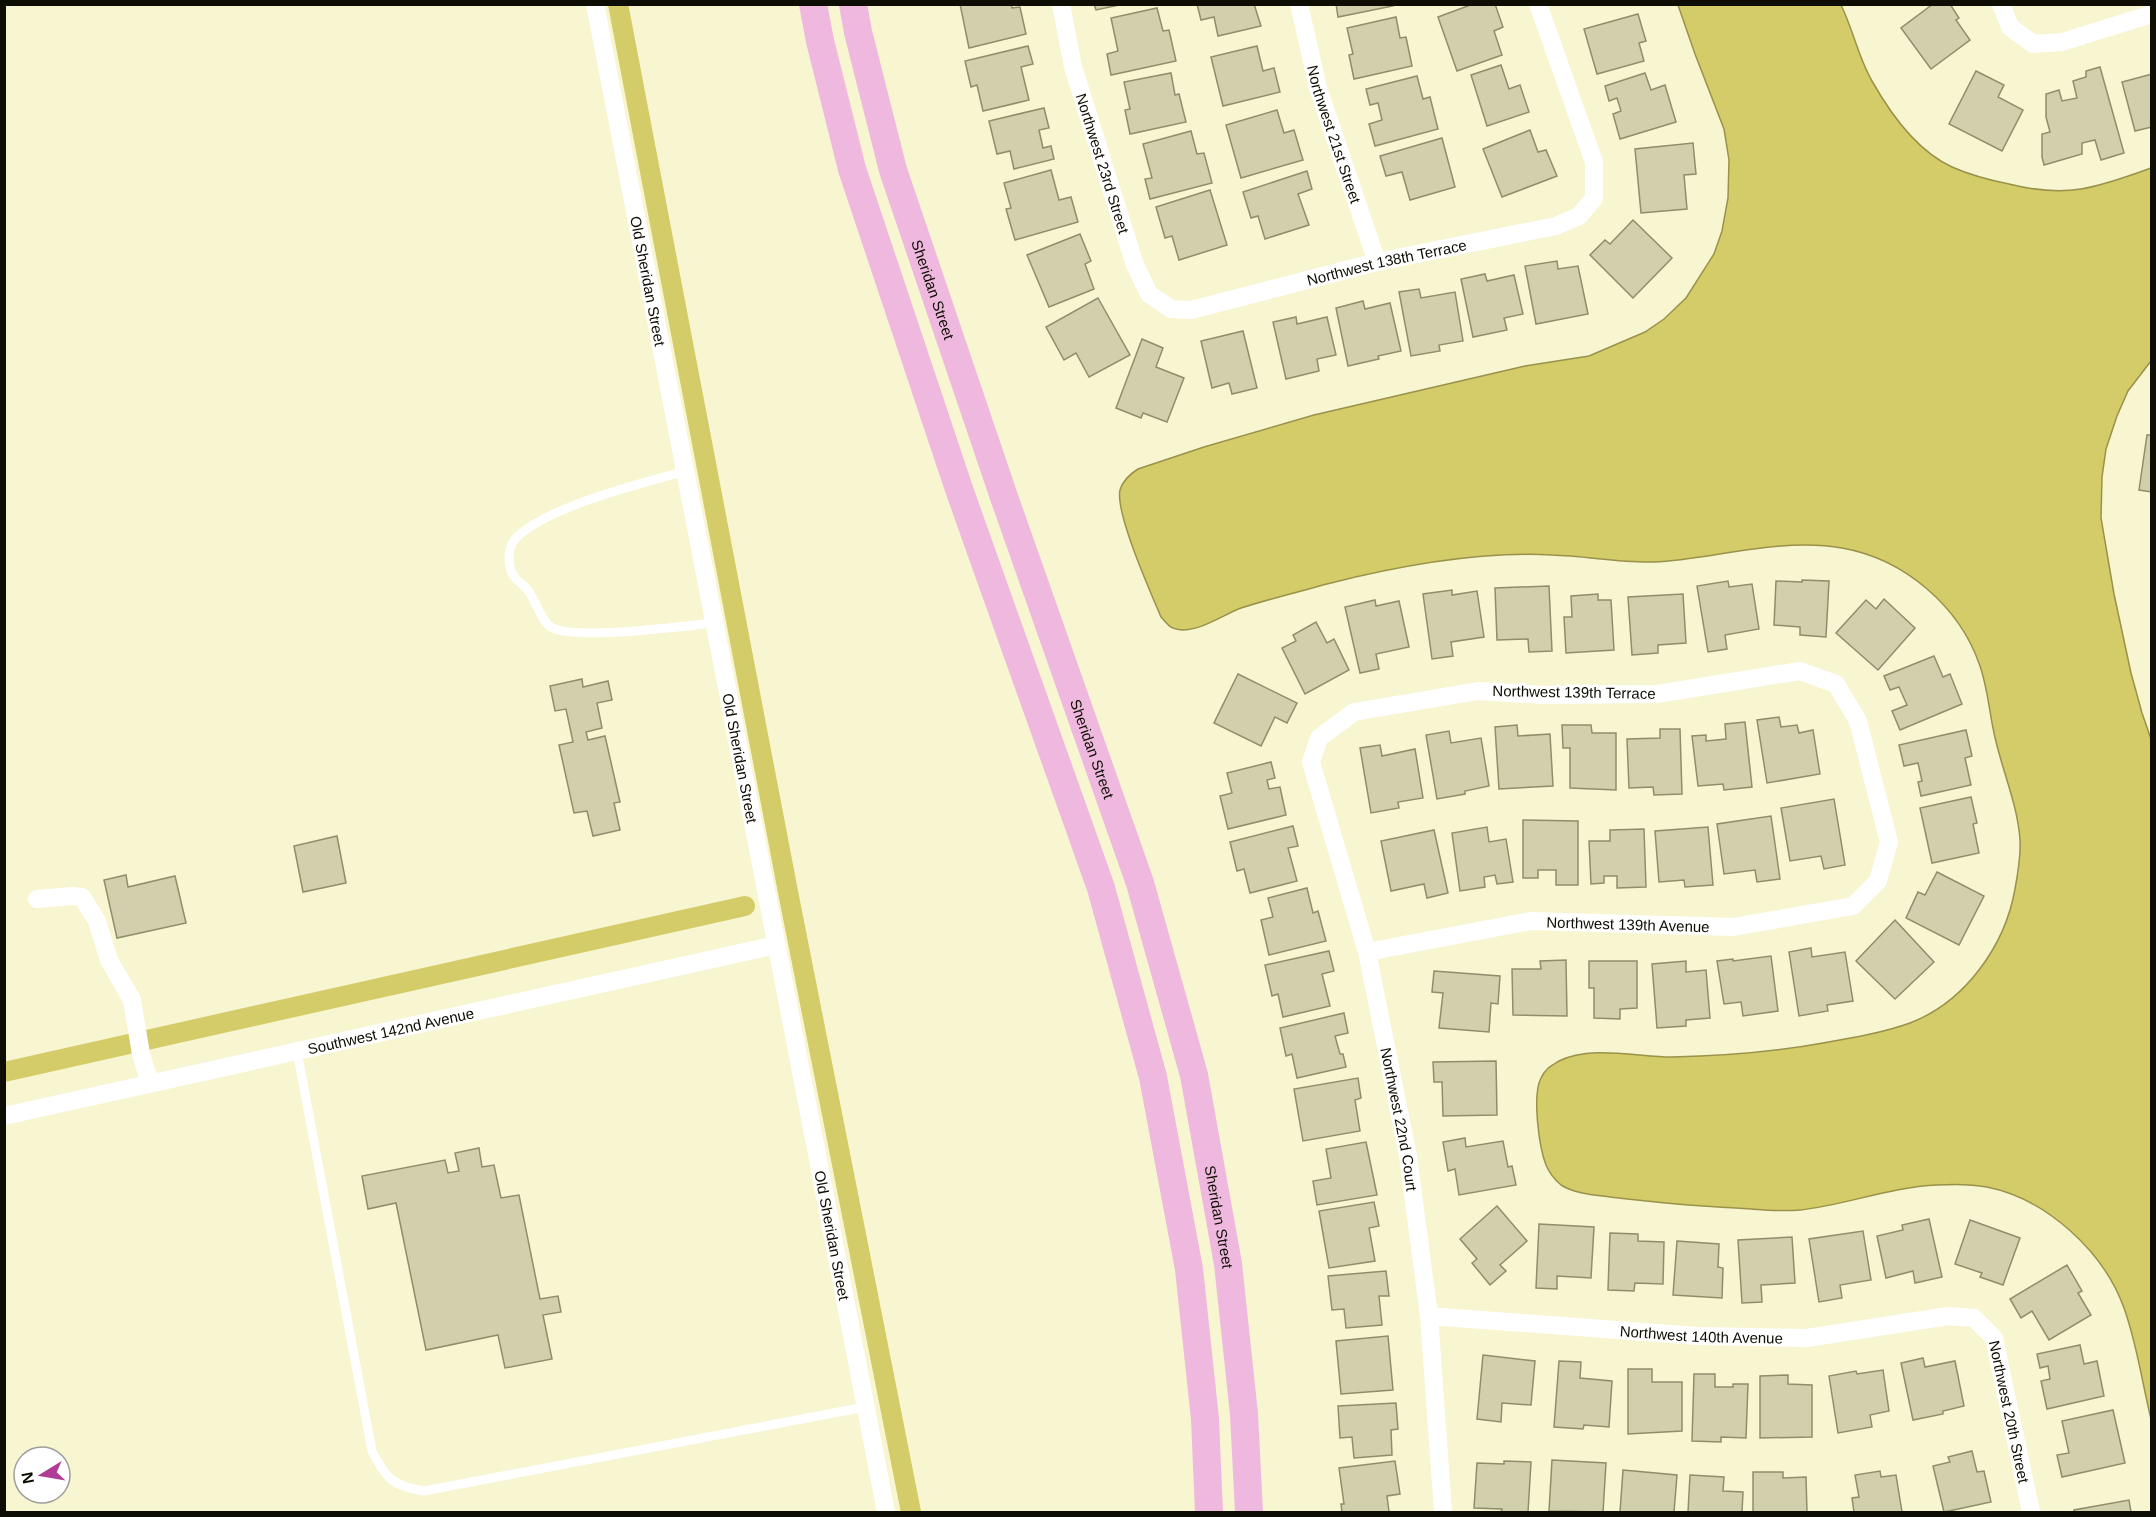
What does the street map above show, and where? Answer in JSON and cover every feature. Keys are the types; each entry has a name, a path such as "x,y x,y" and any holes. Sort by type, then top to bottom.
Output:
{"main road":[{"path":"813,4 852,169 960,492 1101,888 1153,1077 1189,1269 1205,1419 1209,1512"},
{"name":"Sheridan Street","path":"854,4 858,32 893,170 1000,486 1140,884 1194,1075 1228,1264 1244,1414 1249,1512"}],"street":[{"name":"Old Sheridan Street","path":"594,4 886,1512"},
{"name":"Northwest 23rd Street","path":"1061,4 1073,67 1135,265 1149,294 1171,309"},
{"name":"Northwest 21st Street","path":"1299,4 1318,88 1377,262"},
{"name":"Northwest 138th Terrace","path":"1171,309 1191,310 1377,262 1556,226 1578,216 1593,198 1594,162 1538,4"},
{"path":"2001,4 2010,27 2033,44 2062,42 2151,14"},
{"name":"Northwest 139th Terrace","path":"1319,738 1354,712 1478,691 1545,695 1657,694 1800,671 1836,684 1858,721 1889,842 1878,880"},
{"name":"Northwest 22nd Court","path":"1319,738 1311,762 1367,952 1408,1156 1429,1316 1443,1512"},
{"name":"Northwest 139th Avenue","path":"1367,952 1531,921 1733,927 1852,906 1878,880"},
{"path":"38,899 82,897 97,921 109,960 132,1000 141,1054 150,1083"},
{"name":"Southwest 142nd Avenue","path":"4,1116 776,945"},
{"name":"Northwest 140th Avenue","path":"1429,1316 1697,1336 1808,1338 1948,1316 1974,1318"},
{"name":"Northwest 20th Street","path":"1974,1318 1995,1338 2031,1512"}],"lane":[{"path":"685,471 580,504 537,523 515,540 508,561 513,576 528,590 549,626 561,632 619,633 714,623"},
{"path":"297,1051 372,1451 382,1472 392,1482 408,1489 424,1491 865,1407"}],"shaded area":[{"path":"1678,5 1841,5 1867,72 1896,118 1927,151 1952,167 1966,172 2027,188 2063,191 2099,185 2151,168 2151,361 2128,391 2106,449 2102,477 2101,518 2131,673 2151,739 2151,1419 2129,1322 2115,1287 2103,1267 2088,1248 2051,1216 2009,1193 1962,1184 1920,1186 1800,1210 1776,1211 1689,1205 1598,1196 1572,1190 1561,1185 1554,1178 1543,1157 1537,1108 1538,1086 1544,1072 1559,1061 1571,1056 1599,1053 1672,1057 1748,1053 1805,1046 1889,1030 1930,1014 1948,1001 1965,986 1992,951 2010,910 2015,889 2020,858 2018,825 1996,742 1980,666 1959,624 1927,589 1887,563 1865,554 1820,545 1776,546 1654,562 1552,555 1496,555 1439,561 1354,577 1241,608 1205,625 1182,630 1170,626 1161,617 1128,534 1120,501 1120,490 1127,478 1138,469 1314,415 1525,366 1589,356 1645,332 1664,319 1686,298 1714,254 1722,231 1728,198 1729,160 1724,129"}],"building":[{"path":"960,4 1011,4 1012,8 1020,7 1026,34 969,48"},
{"path":"1094,4 1124,4 1096,10"},
{"path":"1197,4 1254,4 1261,26 1218,36 1214,17 1201,20"},
{"path":"1336,4 1393,4 1393,6 1338,17"},
{"path":"1473,4 1495,4 1503,27 1494,31 1502,55 1457,71 1438,17"},
{"path":"1933,4 1950,4 1959,18 1956,20 1970,40 1931,69 1901,28"},
{"path":"1157,8 1163,31 1169,30 1176,61 1111,75 1107,54 1118,51 1111,18"},
{"path":"1638,14 1646,41 1639,43 1644,61 1597,74 1584,29"},
{"path":"1396,17 1400,38 1406,37 1412,66 1354,79 1349,55 1353,54 1347,28"},
{"path":"1028,46 1033,64 1021,67 1029,100 983,111 977,85 971,87 965,61"},
{"path":"1257,46 1263,71 1274,68 1280,92 1223,106 1211,57"},
{"path":"1501,65 1509,89 1520,85 1529,112 1487,126 1471,75"},
{"path":"2100,67 2124,153 2101,160 2095,140 2082,143 2082,154 2044,165 2042,134 2050,132 2046,117 2046,94 2059,90 2062,101 2077,98 2073,81 2086,77 2086,71"},
{"path":"1976,71 2004,85 1998,97 2023,110 2002,151 1949,124"},
{"path":"1171,73 1175,95 1179,94 1186,122 1130,134 1125,110 1130,109 1124,82"},
{"path":"1645,73 1651,90 1665,85 1676,122 1620,139 1613,114 1621,111 1617,98 1609,101 1605,86"},
{"path":"2152,74 2152,127 2135,131 2122,82"},
{"path":"1417,76 1423,99 1430,97 1438,129 1375,146 1369,124 1382,120 1378,103 1370,105 1366,89"},
{"path":"1044,108 1049,128 1039,130 1043,148 1051,146 1054,159 1014,169 1010,151 997,154 989,121"},
{"path":"1277,110 1284,133 1294,130 1303,160 1241,178 1226,125"},
{"path":"1530,130 1538,152 1546,150 1557,176 1502,197 1483,149"},
{"path":"1191,131 1197,154 1204,153 1212,183 1150,199 1145,179 1152,178 1143,144"},
{"path":"1442,138 1455,187 1410,200 1402,172 1386,176 1380,156"},
{"path":"1693,143 1696,174 1684,175 1687,209 1641,213 1635,149"},
{"path":"1051,170 1059,200 1071,197 1078,222 1015,240 1006,209 1011,208 1004,183"},
{"path":"1307,171 1312,189 1298,194 1309,225 1265,239 1258,216 1251,218 1243,192"},
{"path":"1210,190 1227,245 1179,260 1172,236 1165,238 1156,207"},
{"path":"1633,220 1672,258 1633,298 1590,255 1605,240 1610,244"},
{"path":"1080,234 1091,261 1085,264 1094,289 1049,307 1027,255"},
{"path":"1557,261 1558,269 1578,266 1588,314 1536,324 1525,266"},
{"path":"1485,274 1487,281 1514,275 1523,314 1504,318 1507,330 1473,337 1461,279"},
{"path":"1419,289 1421,298 1455,292 1463,341 1439,345 1440,351 1411,356 1399,292"},
{"path":"1098,298 1130,355 1089,377 1076,353 1064,360 1046,327"},
{"path":"1363,301 1365,309 1390,303 1401,351 1348,366 1336,308"},
{"path":"1296,317 1297,324 1327,317 1336,355 1317,359 1319,371 1286,379 1273,322"},
{"path":"1243,331 1257,388 1232,394 1229,383 1212,388 1201,341"},
{"path":"1142,339 1163,348 1156,367 1184,378 1167,422 1143,413 1141,418 1116,408"},
{"path":"2147,435 2152,435 2152,492 2139,490"},
{"path":"1802,580 1829,581 1826,637 1800,635 1800,627 1774,625 1776,581 1802,582"},
{"path":"1728,581 1729,587 1752,584 1759,629 1725,635 1727,649 1708,652 1697,586"},
{"path":"1549,586 1552,651 1529,652 1528,639 1497,640 1495,588"},
{"path":"1452,590 1452,595 1477,591 1484,637 1451,642 1453,656 1432,659 1423,594"},
{"path":"1598,594 1598,600 1611,600 1614,650 1566,653 1564,617 1572,617 1571,596"},
{"path":"1683,594 1686,643 1658,645 1658,653 1632,655 1628,597"},
{"path":"1884,599 1915,628 1878,670 1836,633 1866,600 1876,609"},
{"path":"1375,600 1376,606 1399,601 1409,647 1376,654 1379,669 1360,673 1345,607"},
{"path":"1316,622 1327,643 1334,639 1349,670 1305,694 1282,648 1296,641 1293,635"},
{"path":"1934,656 1943,677 1950,674 1962,704 1900,730 1892,711 1907,705 1899,687 1890,690 1884,676"},
{"path":"1238,674 1297,703 1287,723 1275,717 1261,746 1214,723"},
{"path":"582,679 583,687 608,681 612,700 597,703 602,728 586,732 588,740 605,736 620,802 614,803 620,830 593,836 587,811 574,813 559,745 573,742 566,709 555,711 550,686"},
{"path":"1779,717 1781,727 1797,725 1799,733 1813,730 1820,774 1767,783 1757,720"},
{"path":"1745,722 1752,787 1724,790 1723,784 1698,786 1692,736 1706,735 1706,741 1726,739 1725,724"},
{"path":"1517,725 1518,736 1550,734 1553,786 1499,789 1495,727"},
{"path":"1562,725 1591,725 1592,733 1616,733 1616,790 1570,788 1570,748 1563,748"},
{"path":"1660,729 1680,729 1682,794 1654,795 1653,787 1629,788 1627,739 1660,738"},
{"path":"1966,730 1972,756 1965,758 1971,785 1921,796 1918,782 1922,781 1918,763 1904,766 1899,745"},
{"path":"1449,731 1451,743 1481,738 1489,786 1465,791 1465,794 1437,799 1426,735"},
{"path":"1380,745 1382,756 1415,749 1423,798 1398,802 1399,808 1371,813 1360,748"},
{"path":"1271,762 1275,778 1267,780 1269,789 1280,787 1286,815 1228,829 1220,796 1232,793 1227,773"},
{"path":"1971,797 1977,823 1973,824 1979,853 1932,863 1920,808"},
{"path":"1834,799 1845,865 1824,869 1821,856 1790,861 1781,808"},
{"path":"1771,816 1780,879 1757,882 1755,870 1724,874 1717,824"},
{"path":"1523,820 1578,821 1578,885 1556,885 1556,870 1538,870 1538,878 1523,878"},
{"path":"1293,826 1298,846 1288,848 1297,881 1250,893 1244,869 1237,871 1230,842"},
{"path":"1487,827 1489,842 1506,839 1513,882 1497,884 1495,875 1484,877 1485,887 1460,891 1452,833"},
{"path":"1708,827 1713,885 1685,887 1684,880 1659,882 1655,831"},
{"path":"1644,829 1646,887 1617,888 1617,876 1604,876 1604,883 1591,884 1589,841 1610,841 1610,830"},
{"path":"1434,830 1448,893 1427,898 1424,884 1391,891 1381,841"},
{"path":"337,836 346,883 303,892 294,846"},
{"path":"1937,872 1984,896 1959,945 1906,918 1918,892 1925,895"},
{"path":"126,875 128,887 175,876 186,923 117,938 104,880"},
{"path":"1307,888 1313,913 1318,911 1326,941 1269,955 1261,920 1273,917 1268,898"},
{"path":"1895,920 1934,962 1895,999 1856,961"},
{"path":"1811,948 1812,957 1845,952 1853,1001 1827,1005 1828,1011 1799,1016 1789,952"},
{"path":"1329,951 1334,971 1322,974 1330,1006 1283,1017 1278,994 1272,996 1265,965"},
{"path":"1771,956 1778,1011 1743,1016 1741,1002 1724,1004 1717,961"},
{"path":"1566,960 1567,1016 1513,1015 1512,969 1541,969 1540,961"},
{"path":"1589,961 1637,961 1637,1008 1620,1009 1620,1019 1594,1018 1594,988 1589,988"},
{"path":"1686,961 1686,972 1706,970 1710,1018 1686,1020 1686,1026 1657,1028 1652,964"},
{"path":"1434,971 1500,976 1498,1004 1491,1003 1489,1032 1439,1028 1443,993 1432,992"},
{"path":"1344,1013 1348,1033 1335,1036 1346,1067 1297,1078 1292,1054 1286,1056 1280,1028"},
{"path":"1496,1061 1497,1115 1443,1116 1442,1082 1434,1082 1433,1062"},
{"path":"1358,1078 1361,1098 1355,1100 1360,1131 1303,1141 1294,1089"},
{"path":"1465,1138 1466,1147 1503,1141 1508,1167 1512,1166 1516,1185 1459,1195 1455,1169 1448,1171 1443,1142"},
{"path":"1366,1142 1377,1195 1317,1205 1313,1181 1331,1178 1326,1149"},
{"path":"479,1148 482,1167 494,1165 501,1198 519,1195 540,1299 558,1296 561,1312 543,1315 552,1359 505,1368 498,1335 426,1350 396,1203 368,1209 362,1176 445,1160 448,1173 459,1171 455,1153"},
{"path":"1374,1202 1379,1226 1369,1228 1375,1261 1329,1268 1319,1211"},
{"path":"1497,1206 1527,1241 1500,1265 1506,1271 1490,1285 1472,1263 1477,1259 1460,1239"},
{"path":"1929,1219 1942,1277 1915,1283 1913,1271 1886,1278 1877,1236 1903,1230 1902,1225"},
{"path":"1970,1220 2020,1238 2003,1285 1980,1277 1982,1273 1955,1264"},
{"path":"1539,1224 1594,1227 1591,1278 1557,1276 1557,1289 1536,1288"},
{"path":"1863,1231 1871,1280 1840,1285 1842,1298 1819,1302 1809,1239"},
{"path":"1610,1233 1638,1234 1638,1241 1664,1242 1663,1284 1635,1283 1634,1291 1608,1290"},
{"path":"1792,1237 1795,1283 1761,1285 1762,1302 1742,1303 1738,1240"},
{"path":"1677,1241 1719,1244 1718,1267 1723,1268 1722,1298 1673,1295"},
{"path":"2067,1265 2082,1291 2078,1293 2091,1315 2049,1340 2032,1311 2021,1318 2010,1299"},
{"path":"1386,1271 1389,1296 1379,1296 1382,1325 1346,1328 1344,1309 1332,1310 1328,1276"},
{"path":"1388,1336 1393,1390 1341,1394 1336,1341"},
{"path":"2080,1345 2084,1364 2097,1361 2104,1396 2047,1409 2041,1381 2050,1379 2048,1366 2040,1368 2037,1354"},
{"path":"1483,1355 1535,1361 1531,1405 1502,1403 1501,1422 1477,1419"},
{"path":"1923,1358 1925,1367 1955,1361 1964,1406 1943,1411 1943,1414 1913,1420 1901,1363"},
{"path":"1559,1361 1581,1362 1580,1378 1612,1381 1609,1427 1584,1425 1583,1429 1554,1427"},
{"path":"1628,1369 1652,1369 1652,1382 1682,1382 1682,1431 1628,1434"},
{"path":"1883,1370 1889,1411 1870,1415 1872,1427 1838,1433 1829,1376 1856,1371 1857,1374"},
{"path":"1694,1374 1715,1374 1715,1387 1748,1384 1746,1438 1721,1437 1721,1442 1692,1441"},
{"path":"1788,1375 1788,1384 1812,1385 1812,1437 1760,1438 1760,1376"},
{"path":"1396,1403 1398,1429 1391,1430 1392,1455 1354,1458 1352,1437 1340,1438 1338,1406"},
{"path":"2113,1410 2125,1463 2062,1477 2057,1455 2069,1453 2062,1421"},
{"path":"1972,1451 1977,1472 1984,1471 1991,1502 1944,1512 1933,1466 1950,1462 1948,1457"},
{"path":"1552,1460 1606,1463 1603,1512 1549,1511"},
{"path":"1395,1461 1400,1494 1387,1496 1389,1512 1342,1512 1341,1504 1344,1504 1339,1468"},
{"path":"1504,1461 1531,1462 1528,1512 1501,1512 1502,1509 1474,1508 1477,1463 1504,1464"},
{"path":"1623,1470 1677,1475 1674,1512 1620,1512"},
{"path":"1880,1471 1881,1477 1896,1475 1902,1512 1854,1512 1852,1498 1859,1497 1855,1475"},
{"path":"1753,1472 1783,1472 1783,1478 1806,1477 1807,1512 1753,1512"},
{"path":"1690,1475 1724,1477 1723,1491 1743,1492 1742,1512 1688,1512"},
{"path":"2129,1500 2131,1512 2074,1512 2074,1510"}],"waterway":[{"path":"618,4 789,897 911,1512"},
{"path":"4,1072 745,906"}]}
